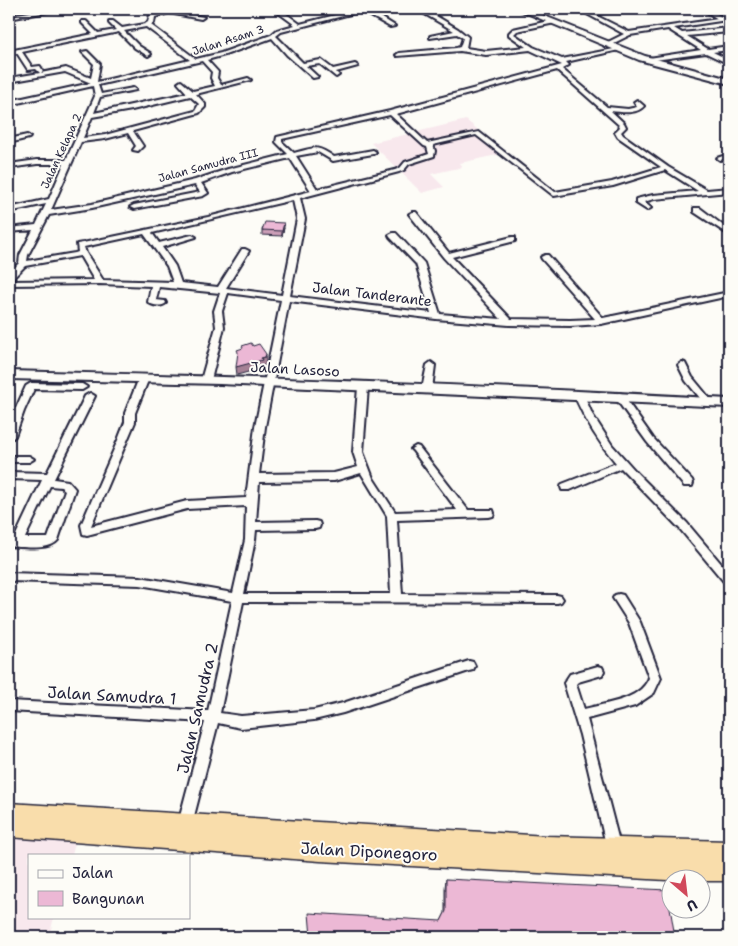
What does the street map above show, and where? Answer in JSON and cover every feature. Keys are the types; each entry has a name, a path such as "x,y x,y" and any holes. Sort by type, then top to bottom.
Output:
{"highway":[{"name":"Jalan Diponegoro","path":"9,814 499,845 729,853"},
{"name":"Jalan Diponegoro","path":"9,826 320,849 667,868 729,869"}],"street":[{"path":"9,17 61,9"},
{"path":"153,16 180,9"},
{"path":"364,9 392,26"},
{"name":"Jalan Asam 3","path":"9,102 203,59 273,36 280,31 364,9"},
{"path":"400,9 422,10 459,32 466,38 466,44 460,49"},
{"path":"521,9 616,49 729,82"},
{"path":"616,9 590,14 628,34"},
{"path":"705,9 727,20"},
{"path":"146,10 153,16"},
{"path":"278,10 299,26"},
{"path":"168,12 201,17"},
{"path":"9,53 147,25 151,23 153,16"},
{"path":"606,45 628,34 727,20"},
{"path":"84,22 97,35"},
{"path":"111,22 122,31 134,46 148,54"},
{"path":"315,191 292,155 278,139 391,113 566,65 531,48 518,40 511,32 553,22"},
{"path":"147,25 195,61"},
{"path":"669,27 706,51 729,62"},
{"path":"682,35 729,30"},
{"path":"432,37 459,32"},
{"path":"273,36 315,77"},
{"path":"507,40 518,40"},
{"path":"399,55 460,49 486,52 531,48"},
{"path":"649,60 729,48"},
{"path":"561,61 616,49"},
{"path":"18,51 30,69 38,67 42,73"},
{"path":"85,52 97,64 94,83 98,96 133,90"},
{"path":"203,59 215,72 214,78 219,87"},
{"path":"301,65 319,62 334,73 355,66"},
{"path":"558,68 624,126 618,134 666,168 705,192"},
{"path":"9,80 66,70 94,83"},
{"path":"89,116 132,108 248,80"},
{"path":"80,140 105,137 198,112 202,106 181,83"},
{"name":"Jalan Kelapa 2","path":"9,277 23,264 24,255 80,140 98,96"},
{"path":"604,109 633,110 641,106 637,102"},
{"path":"100,282 80,246 208,219 400,170 407,163 432,155 429,145 419,140 391,113"},
{"path":"129,130 140,146 136,150"},
{"path":"429,145 477,133 555,194 613,184 666,168"},
{"path":"9,141 27,137"},
{"name":"Jalan Samudra III","path":"46,213 92,206 197,182 230,170 292,155 320,150 331,159 338,159 373,152"},
{"path":"720,158 729,156"},
{"path":"9,166 37,162 69,162"},
{"path":"134,207 203,194 197,182"},
{"path":"647,208 639,201 653,197 729,190"},
{"path":"268,382 301,219 296,196"},
{"path":"9,210 50,201"},
{"path":"697,210 729,233"},
{"path":"414,214 447,256 509,322"},
{"path":"9,230 39,227"},
{"path":"148,232 171,266 178,285"},
{"path":"393,235 420,263 436,316"},
{"path":"158,246 192,237"},
{"path":"447,256 512,239"},
{"path":"206,380 220,327 218,311 222,290 245,251"},
{"path":"23,264 69,257 82,252"},
{"path":"545,257 601,321"},
{"name":"Jalan Tanderante","path":"9,283 100,282 178,285 436,316 509,322 570,323 601,321 729,294"},
{"path":"155,284 152,302 162,303"},
{"path":"427,389 431,365"},
{"path":"682,365 686,376 708,402"},
{"name":"Jalan Lasoso","path":"9,376 268,382 619,396 729,403"},
{"path":"144,378 130,413 130,422 123,440 86,525 87,531 187,505 251,502"},
{"name":"Jalan Samudra 2","path":"185,824 213,717 250,540 251,502 268,382"},
{"path":"10,436 14,411 31,386 82,388"},
{"path":"363,386 358,452 363,469 392,516 398,598"},
{"path":"579,395 591,425 622,464 687,529 729,580"},
{"path":"12,542 20,538 90,396"},
{"path":"619,396 650,440 688,483"},
{"path":"416,449 464,514"},
{"path":"9,459 29,460"},
{"path":"566,487 622,464"},
{"path":"254,478 334,477 363,469"},
{"path":"9,475 47,480 64,484 70,489 53,540 48,544 12,542"},
{"path":"392,516 489,513"},
{"path":"250,526 314,525"},
{"path":"9,577 140,581 238,598 557,599"},
{"path":"580,715 631,702 650,689 655,678 634,622 619,598"},
{"name":"Jalan Samudra 1","path":"9,706 213,717 241,722 314,715 343,708 469,666"},
{"path":"598,671 574,678 570,683 580,715 614,850"}],"shaded area":[{"path":"466,120 506,153 460,163 463,167 431,174 444,187 422,193 371,143"},
{"path":"9,835 76,839 72,854 28,854 28,918 54,918 49,937 9,937"}],"building":[{"path":"265,222 284,223 282,231 262,230"},
{"path":"251,343 253,346 259,344 266,354 265,357 261,358 262,360 236,367 237,350"},
{"path":"446,879 660,890 660,918 672,918 675,937 311,937 309,913 441,921 446,911"}]}
